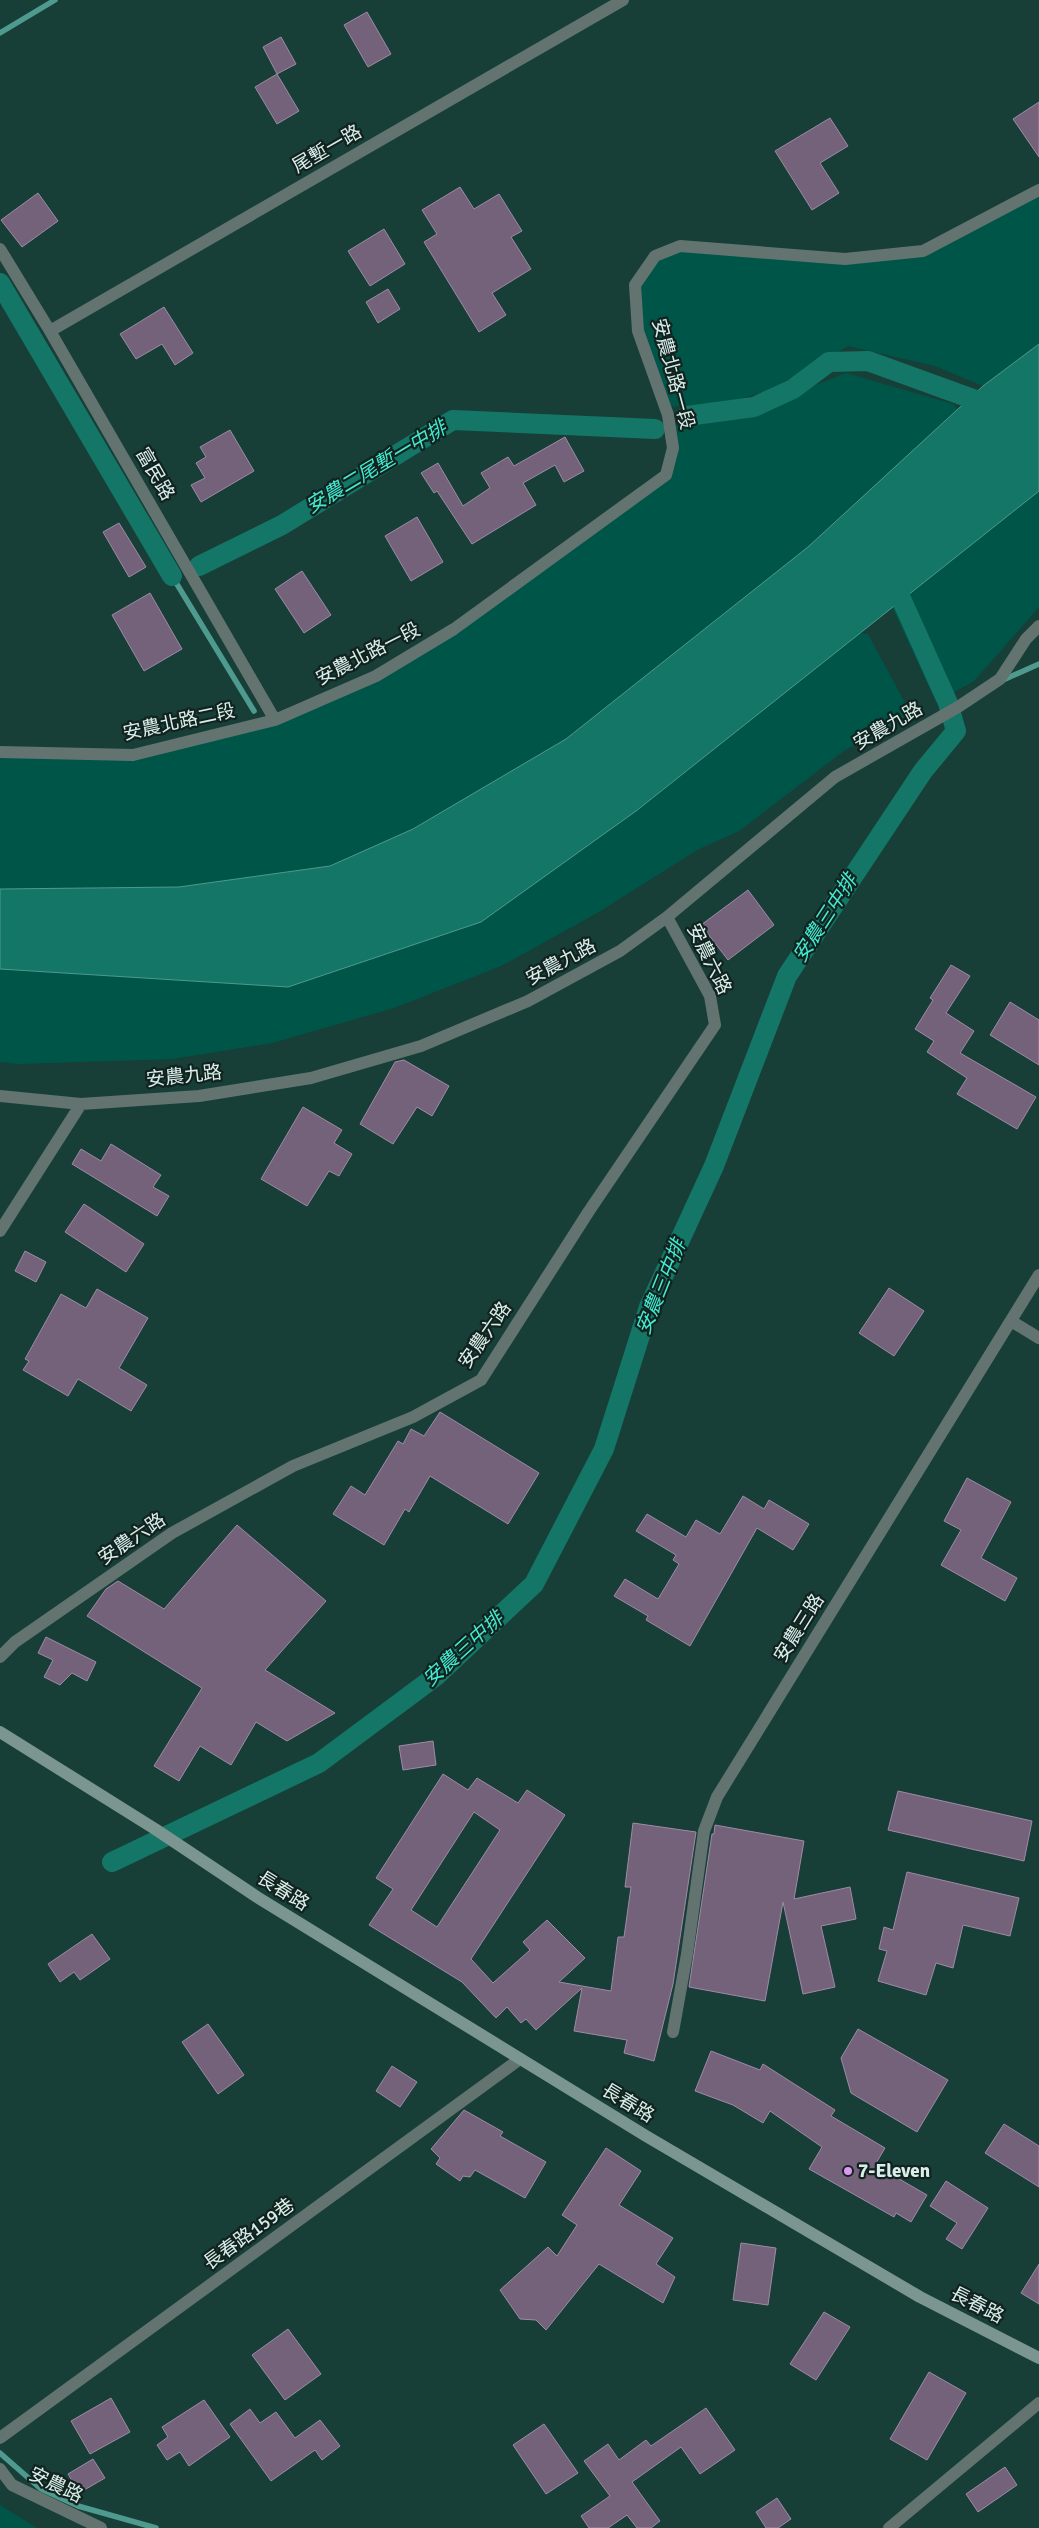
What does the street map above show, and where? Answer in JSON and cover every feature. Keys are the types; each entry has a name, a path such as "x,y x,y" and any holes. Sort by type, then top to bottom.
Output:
{"street":[{"name":"尾塹一路","path":"50,331 623,0"},
{"name":"安農北路一段","path":"275,720 376,676 454,629 666,475 673,448 668,415 638,331 635,285 655,256 680,246 845,260 923,251 1039,190"},
{"name":"富民路","path":"0,249 50,331 275,720"},
{"name":"安農九路","path":"0,1096 81,1104 199,1096 311,1078 421,1046 528,1001 620,951 667,917 835,777 958,707 1000,679 1026,639 1039,626"},
{"name":"安農北路二段","path":"0,752 133,755 275,720"},
{"name":"安農六路","path":"0,1657 15,1642 172,1533 293,1466 413,1417 481,1380 589,1211 714,1025 710,996 667,917"},
{"path":"0,1231 81,1104"},
{"name":"安農三路","path":"673,2032 687,1954 704,1831 717,1797 1039,1275"},
{"path":"1011,1321 1039,1338"},
{"name":"長春路","path":"0,1732 332,1945 646,2136 920,2297 1039,2358"},
{"name":"長春路159巷","path":"0,2438 520,2059"},
{"path":"889,2528 1039,2403"},
{"name":"安農路","path":"0,2470 12,2485 101,2528"}],"shaded area":[{"path":"1039,190 1039,344 983,386 935,366 848,346 772,389 728,403 666,407 638,331 635,285 655,256 680,246 845,259 923,251"},
{"path":"1039,344 1039,491 636,811 481,922 288,987 0,969 0,889 179,887 330,866 413,829 566,739 808,547 983,386"},
{"path":"846,373 953,404 958,410 808,547 566,739 413,830 331,866 179,887 0,889 0,752 133,755 275,720 376,676 666,475 670,427 727,420 780,405 806,389"},
{"path":"1039,489 1039,607 974,681 936,702 892,607"},
{"path":"859,633 868,634 912,716 845,750 739,831 697,850 599,912 501,966 394,1008 272,1043 172,1059 18,1064 0,1062 0,969 288,987 481,922 636,811"},
{"path":"0,2505 37,2528 0,2528"}],"building":[{"path":"367,12 391,54 368,67 344,25"},
{"path":"281,37 296,64 277,74 263,47"},
{"path":"277,74 299,111 277,124 255,87"},
{"path":"1039,102 1039,157 1013,119"},
{"path":"830,118 848,146 820,163 839,193 812,210 775,151"},
{"path":"460,187 474,209 499,194 522,231 511,237 531,269 492,293 506,315 479,332 424,242 437,234 422,210"},
{"path":"38,193 58,221 22,247 1,220"},
{"path":"384,229 405,264 370,286 348,251"},
{"path":"388,289 400,309 378,323 366,302"},
{"path":"164,307 193,353 175,365 162,344 136,359 120,334"},
{"path":"230,430 254,471 201,502 191,485 205,478 196,463 206,457 200,447"},
{"path":"565,437 584,471 564,482 555,465 523,483 536,505 472,544 437,491 434,493 421,473 438,463 463,506 490,488 481,473 508,457 514,466"},
{"path":"417,517 443,562 411,581 385,536"},
{"path":"119,523 146,567 129,577 103,532"},
{"path":"302,571 331,615 304,633 275,589"},
{"path":"150,593 182,649 144,671 112,615"},
{"path":"748,890 774,925 728,960 701,925"},
{"path":"951,965 970,976 946,1013 974,1031 960,1053 1036,1097 1017,1129 957,1094 967,1078 927,1052 934,1041 915,1029 933,1000 930,998"},
{"path":"1010,1002 1039,1020 1039,1065 990,1035"},
{"path":"404,1060 449,1086 432,1116 417,1107 393,1144 360,1124 395,1062"},
{"path":"303,1107 342,1130 334,1143 352,1154 339,1176 329,1171 307,1206 261,1179"},
{"path":"111,1144 161,1175 153,1187 169,1196 157,1216 72,1164 81,1149 101,1161"},
{"path":"84,1204 144,1244 126,1272 65,1232"},
{"path":"25,1251 46,1262 36,1282 15,1271"},
{"path":"889,1288 924,1311 894,1356 859,1333"},
{"path":"97,1289 148,1318 119,1368 147,1385 131,1411 78,1379 68,1396 23,1370 29,1361 25,1359 61,1294 86,1308"},
{"path":"440,1412 539,1473 508,1524 430,1476 409,1512 405,1509 384,1545 333,1514 351,1486 365,1495 398,1441 403,1444 411,1429 424,1436"},
{"path":"967,1478 1011,1502 981,1558 1017,1578 1005,1601 941,1565 961,1530 944,1521"},
{"path":"743,1496 764,1509 769,1500 809,1524 793,1550 757,1528 690,1646 646,1620 648,1616 614,1596 625,1579 658,1599 679,1564 673,1560 676,1555 636,1531 647,1514 686,1537 696,1520 720,1534"},
{"path":"237,1525 326,1601 265,1670 335,1713 287,1741 256,1722 231,1765 200,1746 179,1781 154,1766 202,1688 87,1616 106,1589 118,1581 164,1609"},
{"path":"46,1637 96,1662 87,1681 72,1673 60,1685 44,1677 53,1660 38,1653"},
{"path":"433,1741 436,1765 403,1770 399,1746"},
{"path":"443,1774 468,1790 477,1778 518,1803 527,1790 565,1815 471,1959 493,1983 530,1950 523,1942 547,1920 585,1958 559,1982 611,1991 618,1937 624,1937 631,1887 625,1887 633,1823 696,1832 673,1984 654,2061 624,2053 627,2040 574,2031 582,1988 536,2030 526,2019 521,2023 507,2007 496,2018 462,1982 369,1925 393,1889 376,1878","holes":["474,1812 500,1830 437,1927 411,1910"]},
{"path":"898,1791 1032,1821 1024,1861 888,1830"},
{"path":"715,1825 804,1841 794,1899 850,1887 856,1919 821,1926 835,1987 803,1994 783,1902 765,2001 689,1987 712,1834 714,1834"},
{"path":"907,1872 1019,1898 1010,1936 963,1925 953,1968 936,1963 926,1995 878,1981 887,1951 879,1949 884,1927 893,1930"},
{"path":"92,1934 110,1959 80,1980 74,1972 60,1982 48,1964"},
{"path":"208,2024 244,2075 218,2094 182,2042"},
{"path":"858,2029 948,2080 917,2132 851,2093 841,2058"},
{"path":"711,2051 760,2070 763,2064 835,2110 831,2116 885,2148 875,2165 927,2195 911,2222 896,2213 894,2217 809,2169 822,2147 770,2111 763,2123 733,2105 695,2091"},
{"path":"392,2066 417,2082 400,2107 376,2091"},
{"path":"464,2110 503,2132 500,2136 546,2162 525,2198 475,2170 470,2177 463,2176 460,2181 436,2164 440,2158 431,2149"},
{"path":"1004,2124 1039,2146 1039,2187 985,2153"},
{"path":"606,2148 641,2171 619,2205 673,2238 656,2264 675,2277 663,2303 599,2264 546,2330 536,2320 520,2319 500,2290 548,2247 557,2256 577,2225 562,2215"},
{"path":"946,2181 988,2208 962,2249 946,2239 957,2223 930,2206"},
{"path":"741,2243 776,2248 768,2305 733,2300"},
{"path":"1039,2264 1039,2304 1021,2293"},
{"path":"824,2312 850,2327 816,2380 790,2364"},
{"path":"288,2329 321,2374 285,2400 252,2355"},
{"path":"929,2372 966,2393 927,2460 890,2439"},
{"path":"111,2398 130,2432 90,2454 71,2421"},
{"path":"204,2400 230,2437 189,2466 180,2452 167,2460 157,2445 168,2437 162,2427"},
{"path":"706,2408 735,2450 700,2474 681,2447 632,2482 660,2521 651,2528 637,2528 627,2515 608,2528 589,2528 581,2516 610,2496 584,2461 608,2444 619,2460 646,2440 651,2446"},
{"path":"250,2409 260,2423 276,2412 295,2438 320,2420 340,2446 322,2460 315,2450 271,2481 230,2424"},
{"path":"544,2424 578,2473 546,2494 513,2445"},
{"path":"93,2459 105,2478 79,2493 68,2474"},
{"path":"1005,2467 1017,2485 978,2512 966,2494"},
{"path":"777,2498 791,2519 778,2528 766,2528 756,2512"}],"waterway":[{"path":"0,33 55,0"},
{"name":"安農二尾塹一中排","path":"0,283 172,576"},
{"name":"安農二尾塹一中排","path":"687,416 754,407 793,389 829,362 868,361 981,402 996,400"},
{"name":"安農二尾塹一中排","path":"199,566 282,525 453,420 655,429"},
{"name":"安農三中排","path":"112,1862 319,1763 436,1676 534,1584 604,1449 649,1307 714,1166 787,976 923,771 956,731 948,703 890,574"},
{"path":"172,576 254,711"},
{"path":"1003,680 1039,664"},
{"path":"0,2453 41,2489 78,2506 156,2528"}],"place":[{"name":"7-Eleven","path":"848,2171"}]}
